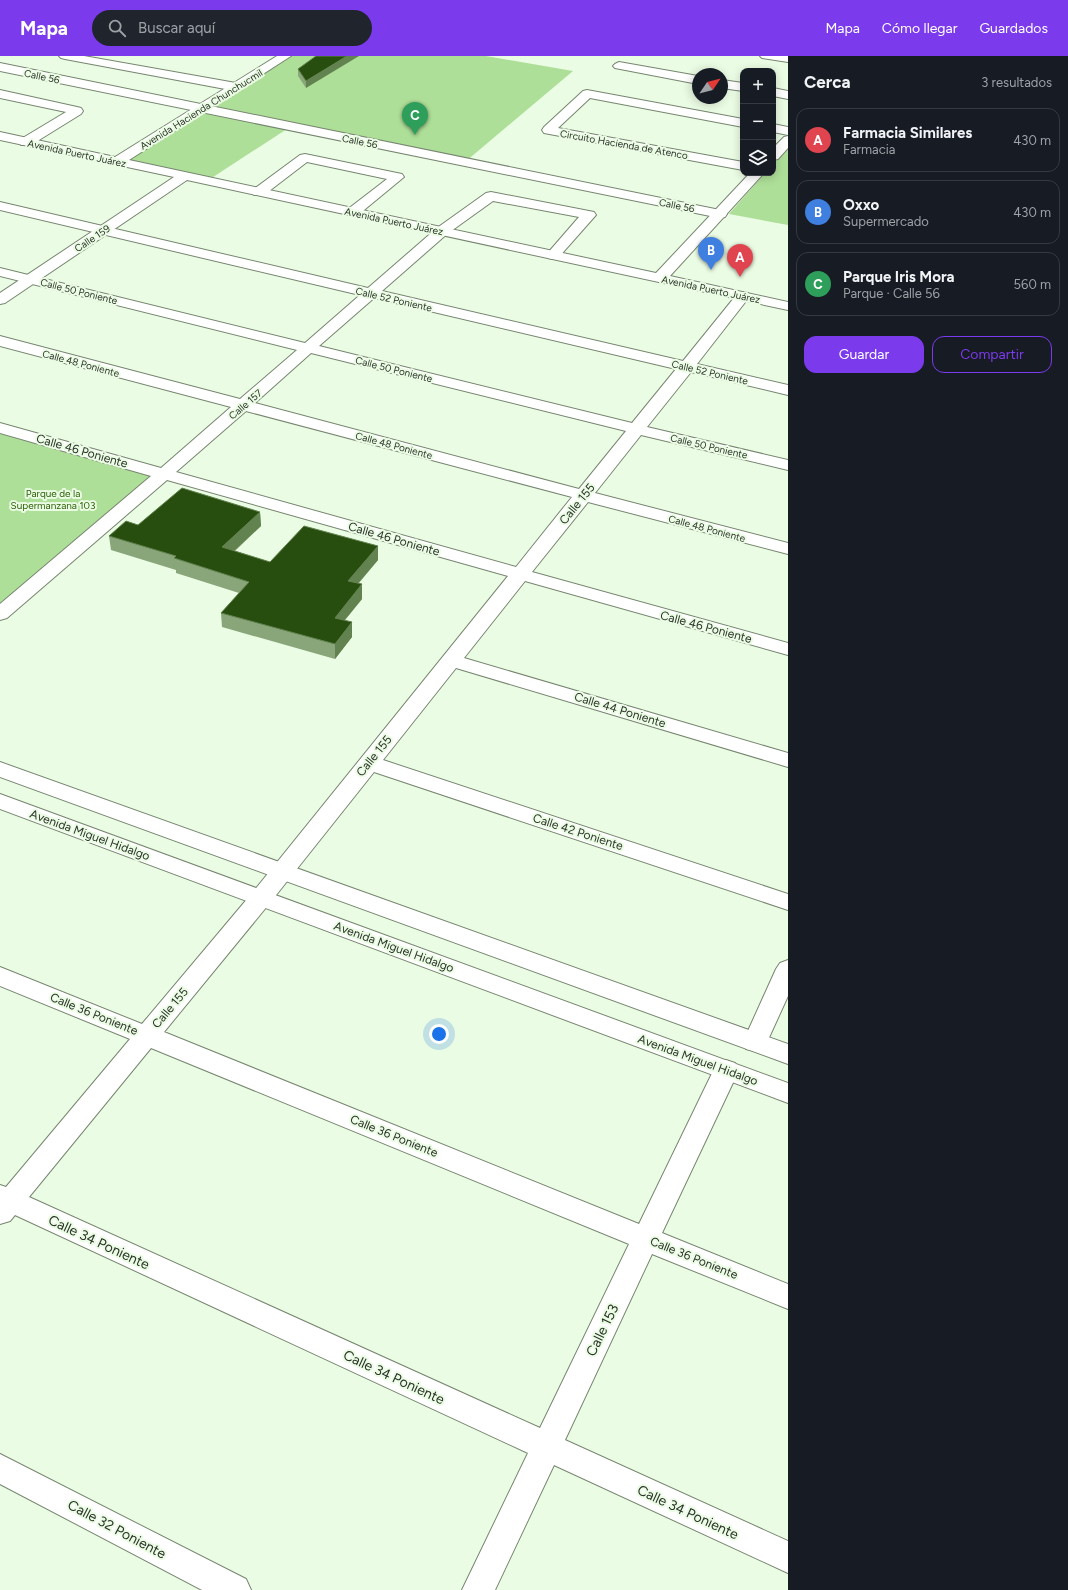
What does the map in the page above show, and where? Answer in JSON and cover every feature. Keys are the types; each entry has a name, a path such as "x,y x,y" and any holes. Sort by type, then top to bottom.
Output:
{"street":[{"path":"65,56 236,87"},
{"name":"Avenida Hacienda Chunchucmil","path":"118,161 285,56"},
{"path":"632,56 619,66 692,79"},
{"path":"766,56 788,59"},
{"name":"Calle 56","path":"0,67 720,214"},
{"path":"728,85 740,87"},
{"path":"776,93 788,95"},
{"path":"0,94 77,111 26,142"},
{"name":"Circuito Hacienda de Atenco","path":"740,122 587,94 548,130 740,165"},
{"path":"776,129 788,131"},
{"name":"Avenida Puerto Juárez","path":"0,136 788,306"},
{"path":"776,153 788,140"},
{"path":"259,192 305,158 397,177 353,212"},
{"name":"Calle 159","path":"0,300 185,176"},
{"path":"660,278 754,176"},
{"name":"Calle 157","path":"0,614 244,405 442,231 491,196 589,216 553,255"},
{"name":"Calle 52 Poniente","path":"0,206 371,294 788,390"},
{"name":"Calle 50 Poniente","path":"0,272 788,465"},
{"name":"Calle 155","path":"3,1203 147,1036 261,898 743,296"},
{"name":"Calle 48 Poniente","path":"0,341 788,549"},
{"name":"Calle 46 Poniente","path":"0,428 788,649"},
{"name":"Calle 44 Poniente","path":"451,660 788,760"},
{"name":"Calle 42 Poniente","path":"369,763 788,902"},
{"path":"0,770 788,1054"},
{"name":"Avenida Miguel Hidalgo","path":"0,801 788,1093"},
{"path":"755,1042 788,969"},
{"name":"Calle 36 Poniente","path":"0,976 788,1297"},
{"name":"Calle 153","path":"478,1590 726,1070"},
{"name":"Calle 34 Poniente","path":"3,1203 547,1447 788,1557"},
{"name":"Calle 32 Poniente","path":"0,1468 235,1590"}],"green space":[{"path":"285,56 486,56 573,71 465,162 290,127 207,181 118,161"},
{"path":"788,147 788,225 729,214 762,176 776,176 776,161"},
{"name":"Parque de la Supermanzana 103","path":"0,428 163,475 0,614"}],"building":[{"path":"316,56 347,56 306,81 298,69"},
{"path":"182,488 260,512 222,547 270,562 304,526 378,546 348,581 362,584 335,618 352,622 335,644 221,613 249,582 174,558 176,556 109,536 126,521 138,525"}],"place":[{"name":"Parque Iris Mora","path":"415,135"},
{"name":"Oxxo","path":"711,270"},
{"name":"Farmacia Similares","path":"740,277"}]}
